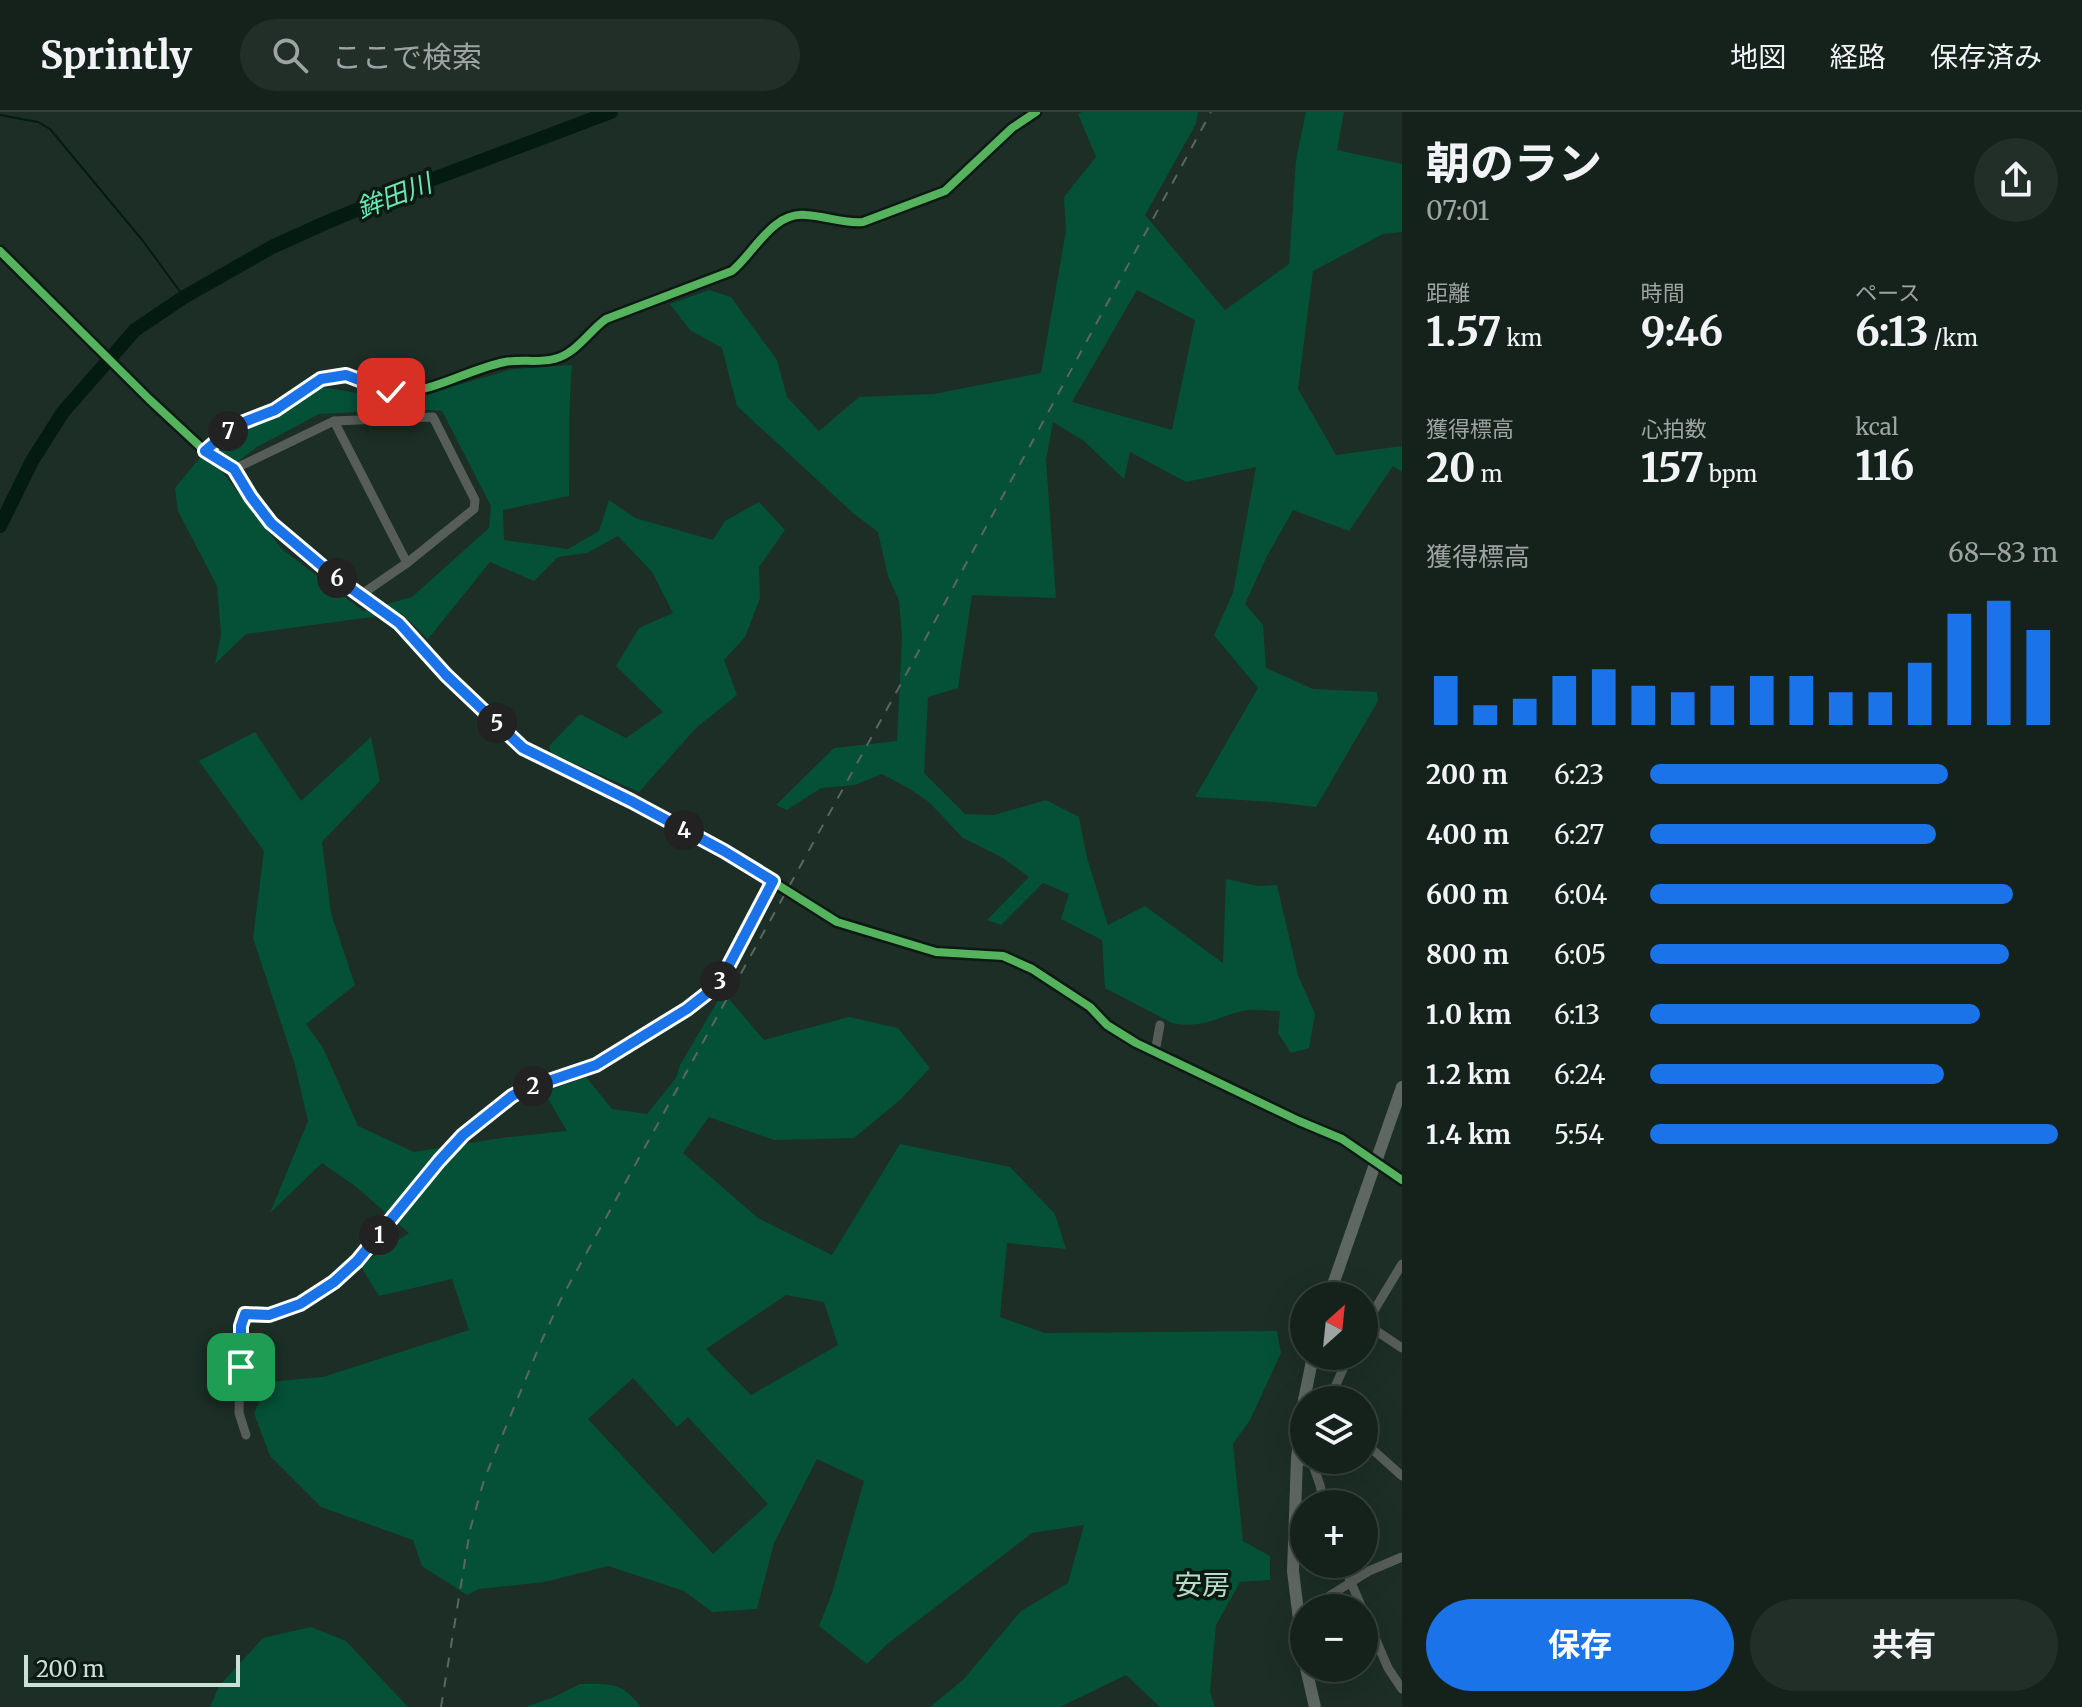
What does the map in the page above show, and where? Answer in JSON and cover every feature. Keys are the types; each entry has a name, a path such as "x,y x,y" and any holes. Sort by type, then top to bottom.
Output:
{"main road":[{"path":"1334,1282 1402,1087"},
{"path":"1296,1474 1293,1571 1297,1594"},
{"path":"1309,1682 1315,1707"}],"street":[{"path":"205,451 234,426 275,410 321,379 346,375 391,392 419,391 509,361 554,360 572,351 606,319 732,271 781,221 806,215 850,224 863,222 945,191 1012,128 1036,112"},
{"path":"0,251 205,451 234,469 271,523 359,596 399,623 446,675 523,748 724,851 837,922 936,952 1003,956 1032,969 1090,1007 1107,1025 1155,1052 1342,1139 1402,1180"},
{"path":"234,469 334,421 433,417 475,500 474,509 407,563 359,596"},
{"path":"334,421 407,563"},
{"path":"246,1435 239,1413 241,1326 245,1314 269,1315 300,1304 334,1282 357,1261 463,1135 512,1096 596,1065 687,1009 719,984 775,883"},
{"path":"1155,1052 1160,1025"},
{"path":"1378,1304 1402,1264"},
{"path":"1378,1334 1402,1348"},
{"path":"1378,1455 1402,1476"},
{"path":"1333,1594 1369,1571 1402,1557"},
{"path":"1349,1578 1356,1594"},
{"path":"1378,1645 1402,1689"}],"green space":[{"path":"1198,112 1196,124 1145,215 1225,310 1289,264 1296,160 1306,112 1344,112 1337,150 1402,164 1402,232 1383,234 1313,271 1298,389 1336,455 1402,446 1402,472 1393,466 1349,531 1293,510 1245,604 1263,625 1266,668 1313,689 1377,692 1378,701 1316,807 1195,797 1258,688 1214,635 1233,593 1256,467 1186,482 1130,452 1124,479 1084,441 1053,422 1046,460 1056,598 972,595 958,688 928,697 924,773 965,814 994,815 1046,800 1079,817 1087,858 1108,925 1145,906 1223,963 1226,879 1258,886 1277,885 1298,975 1315,1014 1309,1048 1291,1053 1278,1033 1280,1011 1248,1010 1183,1025 1172,1023 1105,988 1102,940 1061,919 1069,894 1043,883 1001,925 987,920 1029,877 1003,858 963,838 929,802 882,774 855,785 821,788 787,810 776,805 834,748 897,741 902,637 899,601 888,576 878,532 853,513 737,406 722,348 690,330 670,304 709,290 731,297 777,360 787,397 819,431 859,397 934,394 1041,373 1066,231 1064,197 1096,157 1078,114","holes":["1137,290 1195,320 1172,430 1072,402"]},
{"path":"572,365 569,496 503,510 504,540 568,549 599,531 609,500 635,518 713,540 725,521 759,502 785,530 759,567 760,598 745,637 724,660 737,695 696,728 639,792 551,753 549,746 580,714 626,738 663,712 616,666 639,628 673,613 652,572 618,536 587,553 558,557 534,581 490,562 428,639 401,613 246,634 215,664 221,635 217,586 178,511 175,488 197,461 322,387 392,399 427,394 513,369","holes":["417,409 442,411 491,506 489,528 412,597 363,611 282,549 223,473 257,447 319,414"]},
{"path":"255,732 301,801 371,737 380,781 322,842 331,913 355,985 306,1024 323,1048 358,1126 414,1152 567,1131 544,1092 586,1077 612,1109 647,1114 676,1078 680,1065 723,992 764,1040 849,1017 898,1028 930,1068 900,1100 854,1138 774,1140 709,1117 683,1153 758,1218 832,1255 900,1144 1010,1167 1055,1214 1066,1249 1007,1243 1000,1317 1045,1333 1277,1331 1281,1353 1250,1420 1233,1444 1243,1541 1270,1556 1270,1580 1240,1582 1216,1625 1210,1692 1215,1707 1160,1707 1126,1675 1060,1707 930,1707 963,1680 1021,1611 1068,1583 1084,1525 1032,1533 886,1645 867,1664 819,1626 832,1593 864,1481 817,1459 774,1543 757,1609 712,1612 684,1591 608,1566 544,1582 479,1589 467,1595 422,1566 413,1540 321,1507 270,1456 254,1413 268,1382 323,1377 469,1330 452,1279 379,1296 360,1265 409,1233 355,1186 322,1163 270,1213 308,1121 295,1065 253,938 264,851 199,761","holes":["786,1295 824,1302 838,1345 751,1395 706,1349","633,1378 677,1427 688,1417 768,1504 713,1554 588,1419"]},
{"path":"311,1627 346,1641 408,1707 210,1707 219,1686 263,1638"},
{"path":"580,1684 621,1688 641,1707 525,1707"}],"waterway":[{"name":"鉾田川","path":"0,526 32,461 63,412 135,330 184,297 272,247 412,187 611,112"},
{"path":"0,115 38,122 50,129 143,241 184,297"}],"railway":[{"path":"441,1707 470,1530 484,1480 561,1299 897,691 1211,112"}],"cycle path":[{"path":"205,451 234,427 273,410 322,379 346,377 386,391 408,392 505,362 548,360 562,356 606,319 732,271 774,226 784,220 806,215 863,222 945,191 1012,128 1036,112"},
{"path":"0,251 149,399 205,451 234,469 271,523 335,577 399,623 446,675 523,748 724,851 837,922 936,952 1003,956 1032,969 1090,1007 1107,1025 1136,1043 1342,1139 1402,1180"}],"district":[{"name":"安房","path":"1202,1585"}],"route":[{"path":"241,1367 241,1326 245,1314 269,1315 300,1304 334,1282 357,1261 463,1135 512,1096 596,1065 687,1009 719,984 773,881 631,801 523,748 446,675 399,623 359,596 271,523 234,469 205,451 234,426 275,410 321,379 346,375 391,392"}]}
